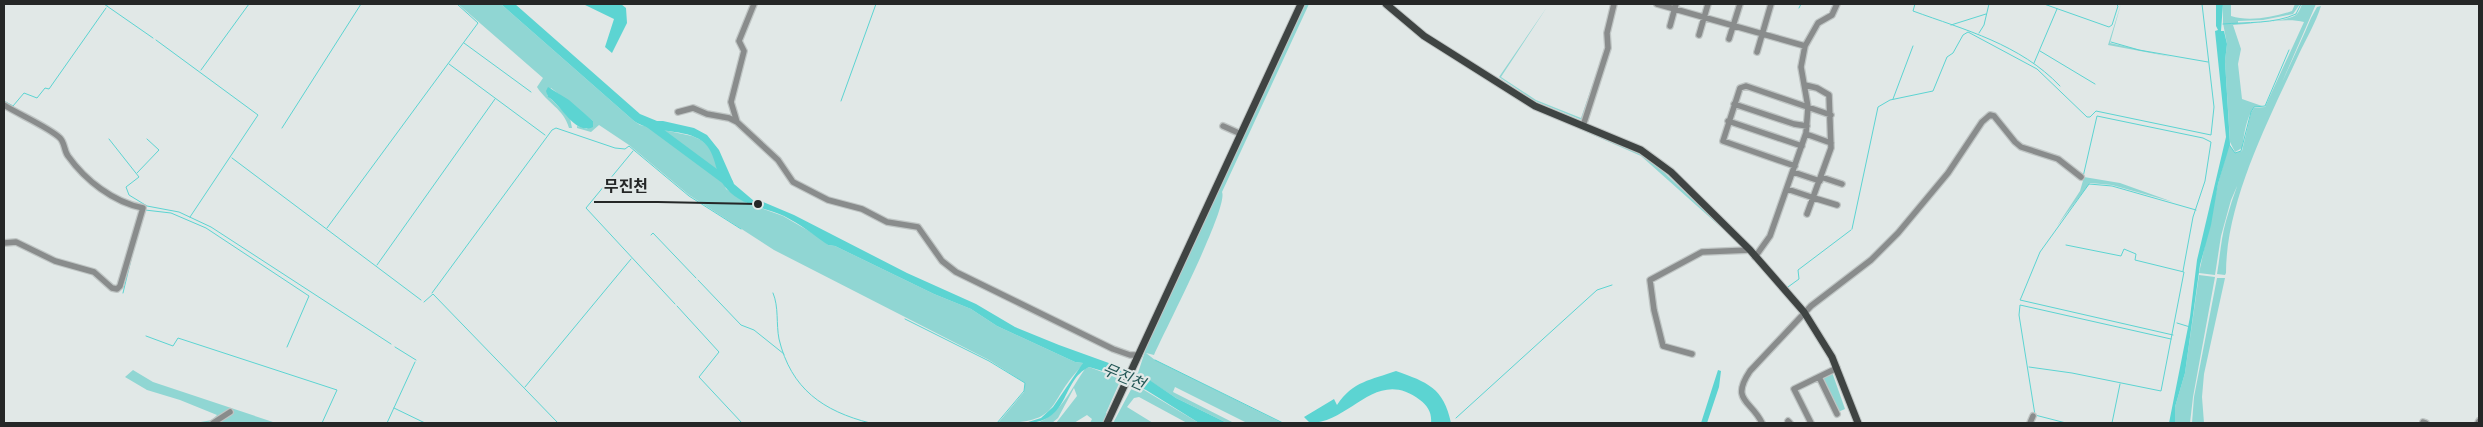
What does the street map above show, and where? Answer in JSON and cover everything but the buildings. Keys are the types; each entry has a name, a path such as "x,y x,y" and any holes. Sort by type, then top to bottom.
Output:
{"main road":[{"path":"1108,423 1301,4"},
{"path":"1386,4 1424,36 1529,103 1641,150 1656,159 1750,250 1804,312 1832,357 1858,423"}],"street":[{"path":"737,122 731,102 744,51 739,41 754,4"},
{"path":"1583,126 1608,48 1607,33 1614,4"},
{"path":"1657,4 1676,6 1733,26 1805,46"},
{"path":"1699,35 1708,4"},
{"path":"1729,39 1740,4"},
{"path":"1757,52 1771,4"},
{"path":"1756,257 1770,236 1808,126 1808,107 1801,67 1805,46 1818,23 1832,15 1836,4"},
{"path":"1670,26 1676,6"},
{"path":"1805,85 1817,88 1829,95 1831,115 1831,143 1814,198 1807,214"},
{"path":"1831,115 1746,86 1740,88 1722,139 1724,142 1820,179 1842,184"},
{"path":"1734,104 1794,124 1808,126"},
{"path":"4,105 60,137 68,156 101,189 122,201 143,208 120,286 117,289 112,288 94,272 55,261 16,242 4,243"},
{"path":"678,112 693,108 737,122 778,160 794,182 828,200 862,210 887,222 918,227 942,262 956,272 1113,349 1138,358"},
{"path":"1762,423 1748,407 1743,395 1743,382 1750,371 1804,312 1885,247 1948,173 1982,122 1990,115 1994,116 2014,142 2021,147 2058,159 2080,177"},
{"path":"1728,121 1802,146"},
{"path":"1224,126 1241,134"},
{"path":"1806,134 1831,143"},
{"path":"1787,189 1837,205"},
{"path":"1692,354 1663,346 1654,310 1650,280 1702,252 1750,250"},
{"path":"1811,423 1794,388 1837,368"},
{"path":"1819,377 1837,414"},
{"path":"213,423 230,412"},
{"path":"2030,423 2033,416"}],"shaded area":[{"path":"458,4 501,4 634,121 640,125 692,136 701,140 713,154 726,189 747,203 783,216 821,238 828,245 835,246 934,294 971,309 997,326 1075,362 1083,363 1082,366 1070,379 1051,408 1044,415 1019,422 998,423 1024,392 1025,383 989,360 774,250 689,195 629,145 599,125 591,132 577,128 577,126 587,129 593,121 551,88 547,95 570,118 572,128 569,128 567,121 537,87 543,78"},
{"path":"1305,4 1309,4 1222,192 1216,221 1206,244 1154,355 1146,353 1155,360 1282,423 1247,423 1175,387 1173,392 1234,423 1227,423 1176,398 1138,373 1148,342"},
{"path":"2121,4 2110,43 2172,57 2108,45"},
{"path":"2223,4 2231,4 2231,16 2253,19 2292,11 2295,4 2300,4 2293,14 2263,20 2238,21 2238,23 2261,22 2233,25 2241,49 2238,64 2242,99 2262,106 2254,107 2251,111 2242,148 2235,152 2230,142 2225,61 2227,44 2223,23"},
{"path":"2302,4 2316,4 2231,200 2221,236 2215,275 2199,273 2218,184 2229,144 2235,153 2242,151 2251,113 2254,108 2265,107 2304,22 2289,20 2273,21 2293,17 2298,13"},
{"path":"2321,6 2251,161 2233,218 2226,273 2225,275 2217,274 2224,227 2243,169 2311,18 2317,7"},
{"path":"1547,7 1501,77 1536,100 1581,118 1605,48 1582,120 1535,101 1499,77"},
{"path":"1575,127 1633,149 1651,160 1743,247 1641,156"},
{"path":"2084,177 2120,183 2173,202 2112,185 2090,183 2057,226 2080,191"},
{"path":"2199,275 2215,277 2190,423 2175,423 2175,407 2185,373"},
{"path":"2217,278 2225,278 2204,374 2202,397 2204,423 2192,423 2194,397"},
{"path":"1089,367 1121,379 1106,413 1108,415 1105,423 1090,423 1092,419 1087,415 1074,423 1056,423 1077,396 1074,388 1058,418 1052,423 1035,423 1043,420 1058,409 1085,369"},
{"path":"133,370 153,382 276,423 195,423 212,420 217,415 180,400 147,390 125,377"},
{"path":"1832,372 1845,409 1838,412 1821,377"},
{"path":"1134,384 1199,423 1187,423 1139,397 1134,398 1127,407 1153,423 1113,423"}],"water":[{"path":"501,4 515,4 640,114 657,121 694,128 707,135 719,150 734,184 754,201 761,201 794,215 907,273 976,304 1015,327 1142,375 1176,398 1227,423 1199,423 1146,390 1106,372 1089,367 1080,373 1058,409 1050,416 1040,421 1025,423 1041,418 1053,407 1083,363 1075,362 997,326 971,309 934,294 835,246 828,245 784,216 739,199 722,182 709,149 699,139 683,133 649,128 634,121"},
{"path":"583,4 621,4 626,8 627,23 612,53 605,47 614,19"},
{"path":"2216,4 2223,4 2221,31 2224,31 2227,44 2225,61 2230,144 2218,184 2211,225 2200,265 2185,373 2175,407 2175,423 2169,423 2190,317 2197,260 2226,137 2215,31 2218,30 2216,26"},
{"path":"548,87 569,100 593,121 593,127 586,129 574,123 548,97 546,91"},
{"path":"1718,370 1721,371 1719,387 1707,423 1701,423"},
{"path":"1396,371 1425,383 1439,394 1448,411 1451,423 1431,423 1430,413 1423,402 1404,391 1390,389 1377,392 1325,421 1310,423 1304,417 1334,399 1337,405 1349,391 1363,382"}],"waterway":[{"path":"104,4 153,38"},
{"path":"201,70 249,4"},
{"path":"282,128 361,4"},
{"path":"327,228 478,23 457,4"},
{"path":"841,101 876,4"},
{"path":"1799,8 1801,4"},
{"path":"1915,4 1913,11 1972,32 2010,49 2044,71 2060,86"},
{"path":"1979,33 1984,25 1989,4"},
{"path":"2044,4 2109,27 2112,25 2118,6 2116,4"},
{"path":"1852,229 1878,107 1890,100 1933,91 1947,57 1953,53 1963,35 1968,32 2037,69 2087,117 2090,117 2096,111 2211,135 2214,107 2202,4"},
{"path":"2223,24 2279,20 2296,14 2301,4"},
{"path":"4,101 13,106 24,93 37,98 45,88 49,89 106,8"},
{"path":"2034,63 2057,9"},
{"path":"1951,25 1986,14"},
{"path":"156,40 258,115 190,217"},
{"path":"2111,42 2139,50 2208,62"},
{"path":"464,43 531,92"},
{"path":"1893,99 1913,46"},
{"path":"2228,143 2235,153 2241,151 2251,112 2254,107 2265,106 2289,50"},
{"path":"2040,51 2095,84"},
{"path":"449,64 545,135"},
{"path":"377,265 495,99"},
{"path":"2083,177 2097,116 2203,138 2211,142 2205,181 2193,217 2183,271"},
{"name":"무진천","path":"648,123 729,183"},
{"path":"432,293 552,130 556,128 615,148 625,149 629,146 689,196 741,229"},
{"path":"109,139 139,177 126,187 129,195 147,206 179,212 211,227 391,344"},
{"path":"137,173 159,150 147,139"},
{"path":"633,151 586,208 675,304"},
{"path":"232,158 421,300"},
{"path":"2173,335 2020,300 2040,252 2089,184 2112,186 2196,210"},
{"path":"145,210 171,213 206,228 309,296 287,347"},
{"path":"1788,287 1799,279 1798,270 1851,230"},
{"path":"651,235 653,233 696,278"},
{"path":"2029,367 2072,373 2161,391 2184,272 2135,260 2136,254 2124,249 2121,256 2066,245"},
{"path":"123,293 134,247"},
{"path":"525,387 631,259"},
{"path":"698,280 741,325 754,330 784,354"},
{"path":"1456,418 1597,290 1612,285"},
{"path":"773,293 776,304 779,339 784,356 792,372 811,395 824,404 838,412 870,423"},
{"path":"424,302 433,294 558,423"},
{"path":"2066,423 2035,415 2019,315 2020,305 2171,339"},
{"path":"677,306 719,352 699,377 742,423"},
{"path":"905,319 989,361 1025,383 1024,391 997,423"},
{"path":"2177,323 2190,327"},
{"path":"146,336 173,346 178,338 337,390 322,423"},
{"path":"395,347 416,360"},
{"path":"1155,360 1283,423"},
{"path":"387,423 415,362"},
{"path":"2112,423 2120,384"},
{"path":"394,408 425,423"}],"place":[{"name":"무진천","path":"758,204"}]}
